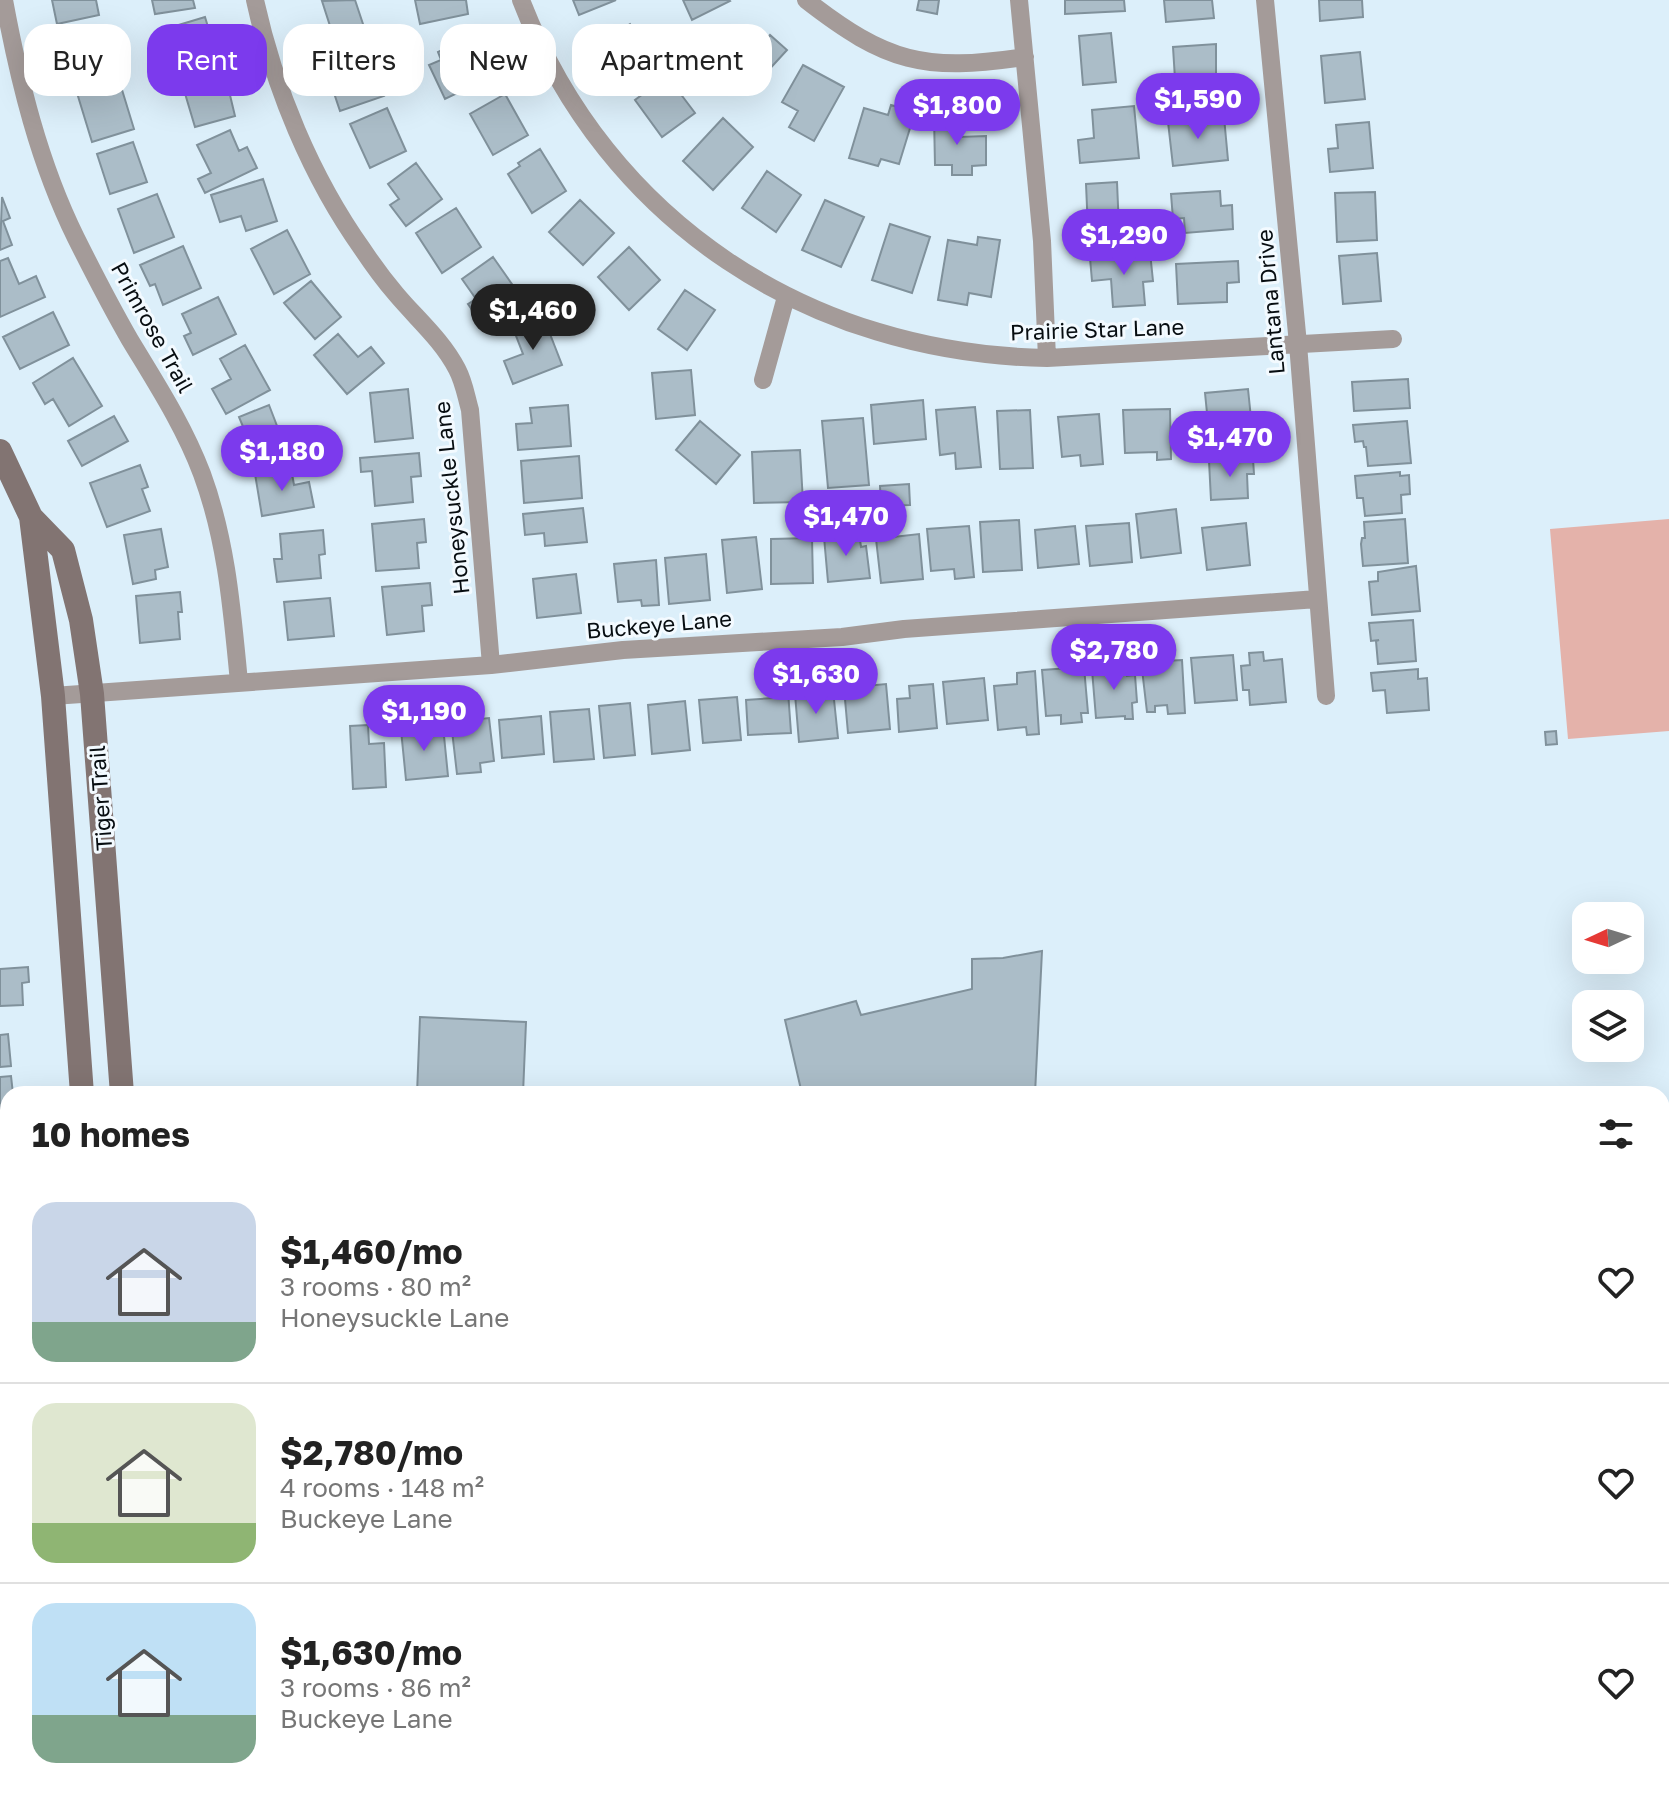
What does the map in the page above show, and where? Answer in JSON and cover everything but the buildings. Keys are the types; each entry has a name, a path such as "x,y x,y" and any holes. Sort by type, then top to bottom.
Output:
{"street":[{"name":"Primrose Trail","path":"4,0 34,131 60,202 75,237 128,336 185,435 213,506 229,580 239,682"},
{"name":"Honeysuckle Lane","path":"255,0 278,80 306,150 332,201 362,249 396,294 443,346 463,383 470,410 491,665"},
{"name":"Prairie Star Lane","path":"521,0 555,73 585,121 620,166 660,207 703,244 750,277 839,320 918,344 999,357 1047,358 1393,339"},
{"path":"806,0 859,39 907,59 942,65 1025,57"},
{"path":"1019,0 1042,241 1047,358"},
{"name":"Lantana Drive","path":"1265,0 1298,344 1326,696"},
{"path":"763,380 786,297"},
{"name":"Tiger Trail","path":"0,451 31,517 53,696 81,1086"},
{"name":"Tiger Trail","path":"31,517 63,550 81,620 92,694 121,1086"},
{"name":"Buckeye Lane","path":"53,696 491,665 623,650 842,637 904,629 1317,599"}],"shaded area":[{"path":"1669,519 1669,731 1568,739 1550,529"}]}
